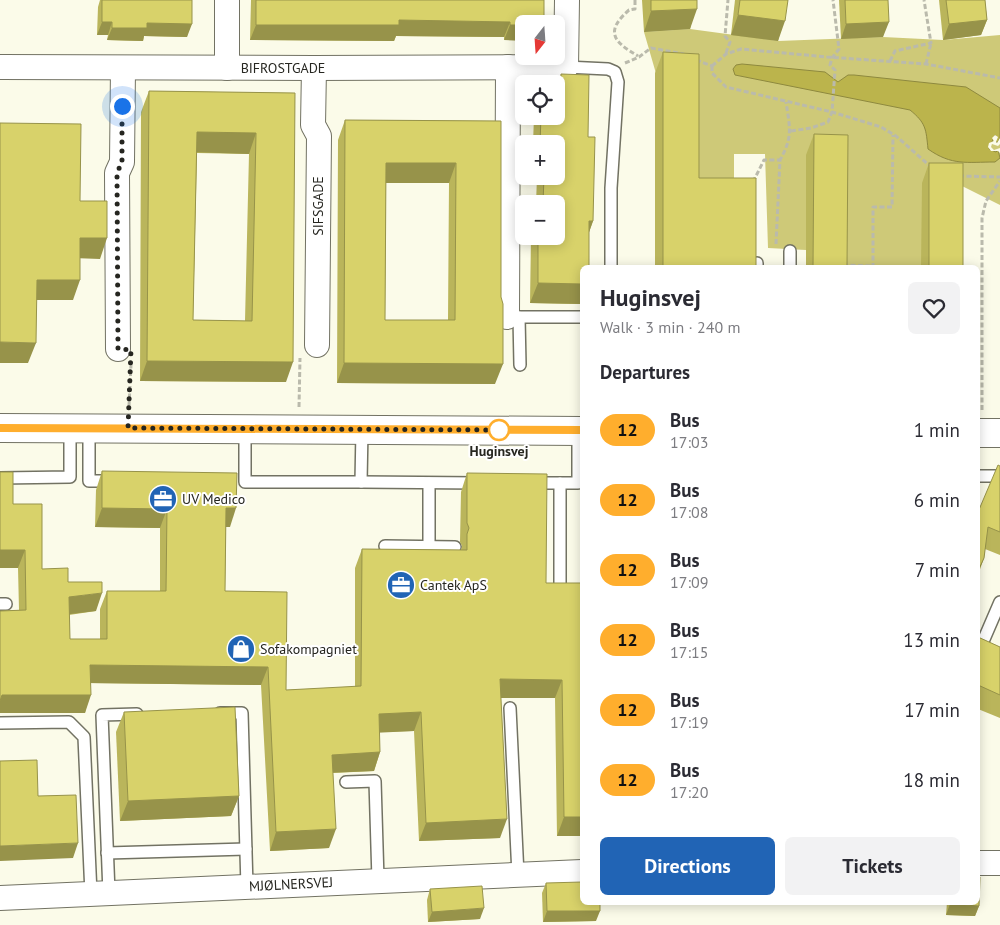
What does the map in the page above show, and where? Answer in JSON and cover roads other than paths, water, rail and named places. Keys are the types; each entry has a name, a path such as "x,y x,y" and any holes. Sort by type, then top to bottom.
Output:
{"street":[{"path":"226,0 227,68"},
{"path":"566,0 566,67"},
{"name":"BIFROSTGADE","path":"0,66 123,68 566,67"},
{"path":"508,67 513,317"},
{"path":"118,349 117,173 122,162 123,68"},
{"name":"SIFSGADE","path":"314,68 312,125 319,136 317,345"},
{"path":"0,428 580,430"},
{"path":"980,863 1000,863"},
{"name":"MJØLNERSVEJ","path":"0,898 580,872"}],"lane":[{"path":"566,67 608,69 615,72 618,82 610,188 611,265"},
{"path":"790,251 790,265"},
{"path":"520,365 513,317 580,317"},
{"path":"0,478 70,477 79,428"},
{"path":"79,428 88,481 128,481"},
{"path":"245,429 240,482 494,483"},
{"path":"361,482 362,430"},
{"path":"522,483 578,483 580,430"},
{"path":"980,476 1000,476"},
{"path":"429,483 429,547"},
{"path":"560,483 560,594"},
{"path":"385,546 455,547"},
{"path":"980,647 1000,602"},
{"path":"510,708 518,875"},
{"path":"204,713 242,712 247,886"},
{"path":"100,893 107,853 102,715 148,714"},
{"path":"0,723 69,722 84,737 100,893"},
{"path":"346,782 375,781 378,880"},
{"path":"107,853 246,849"}],"place":[{"name":"Huginsvej","path":"499,430"},
{"name":"UV Medico","path":"163,499"},
{"name":"Cantek ApS","path":"401,585"},
{"name":"Sofakompagniet","path":"241,649"}]}
